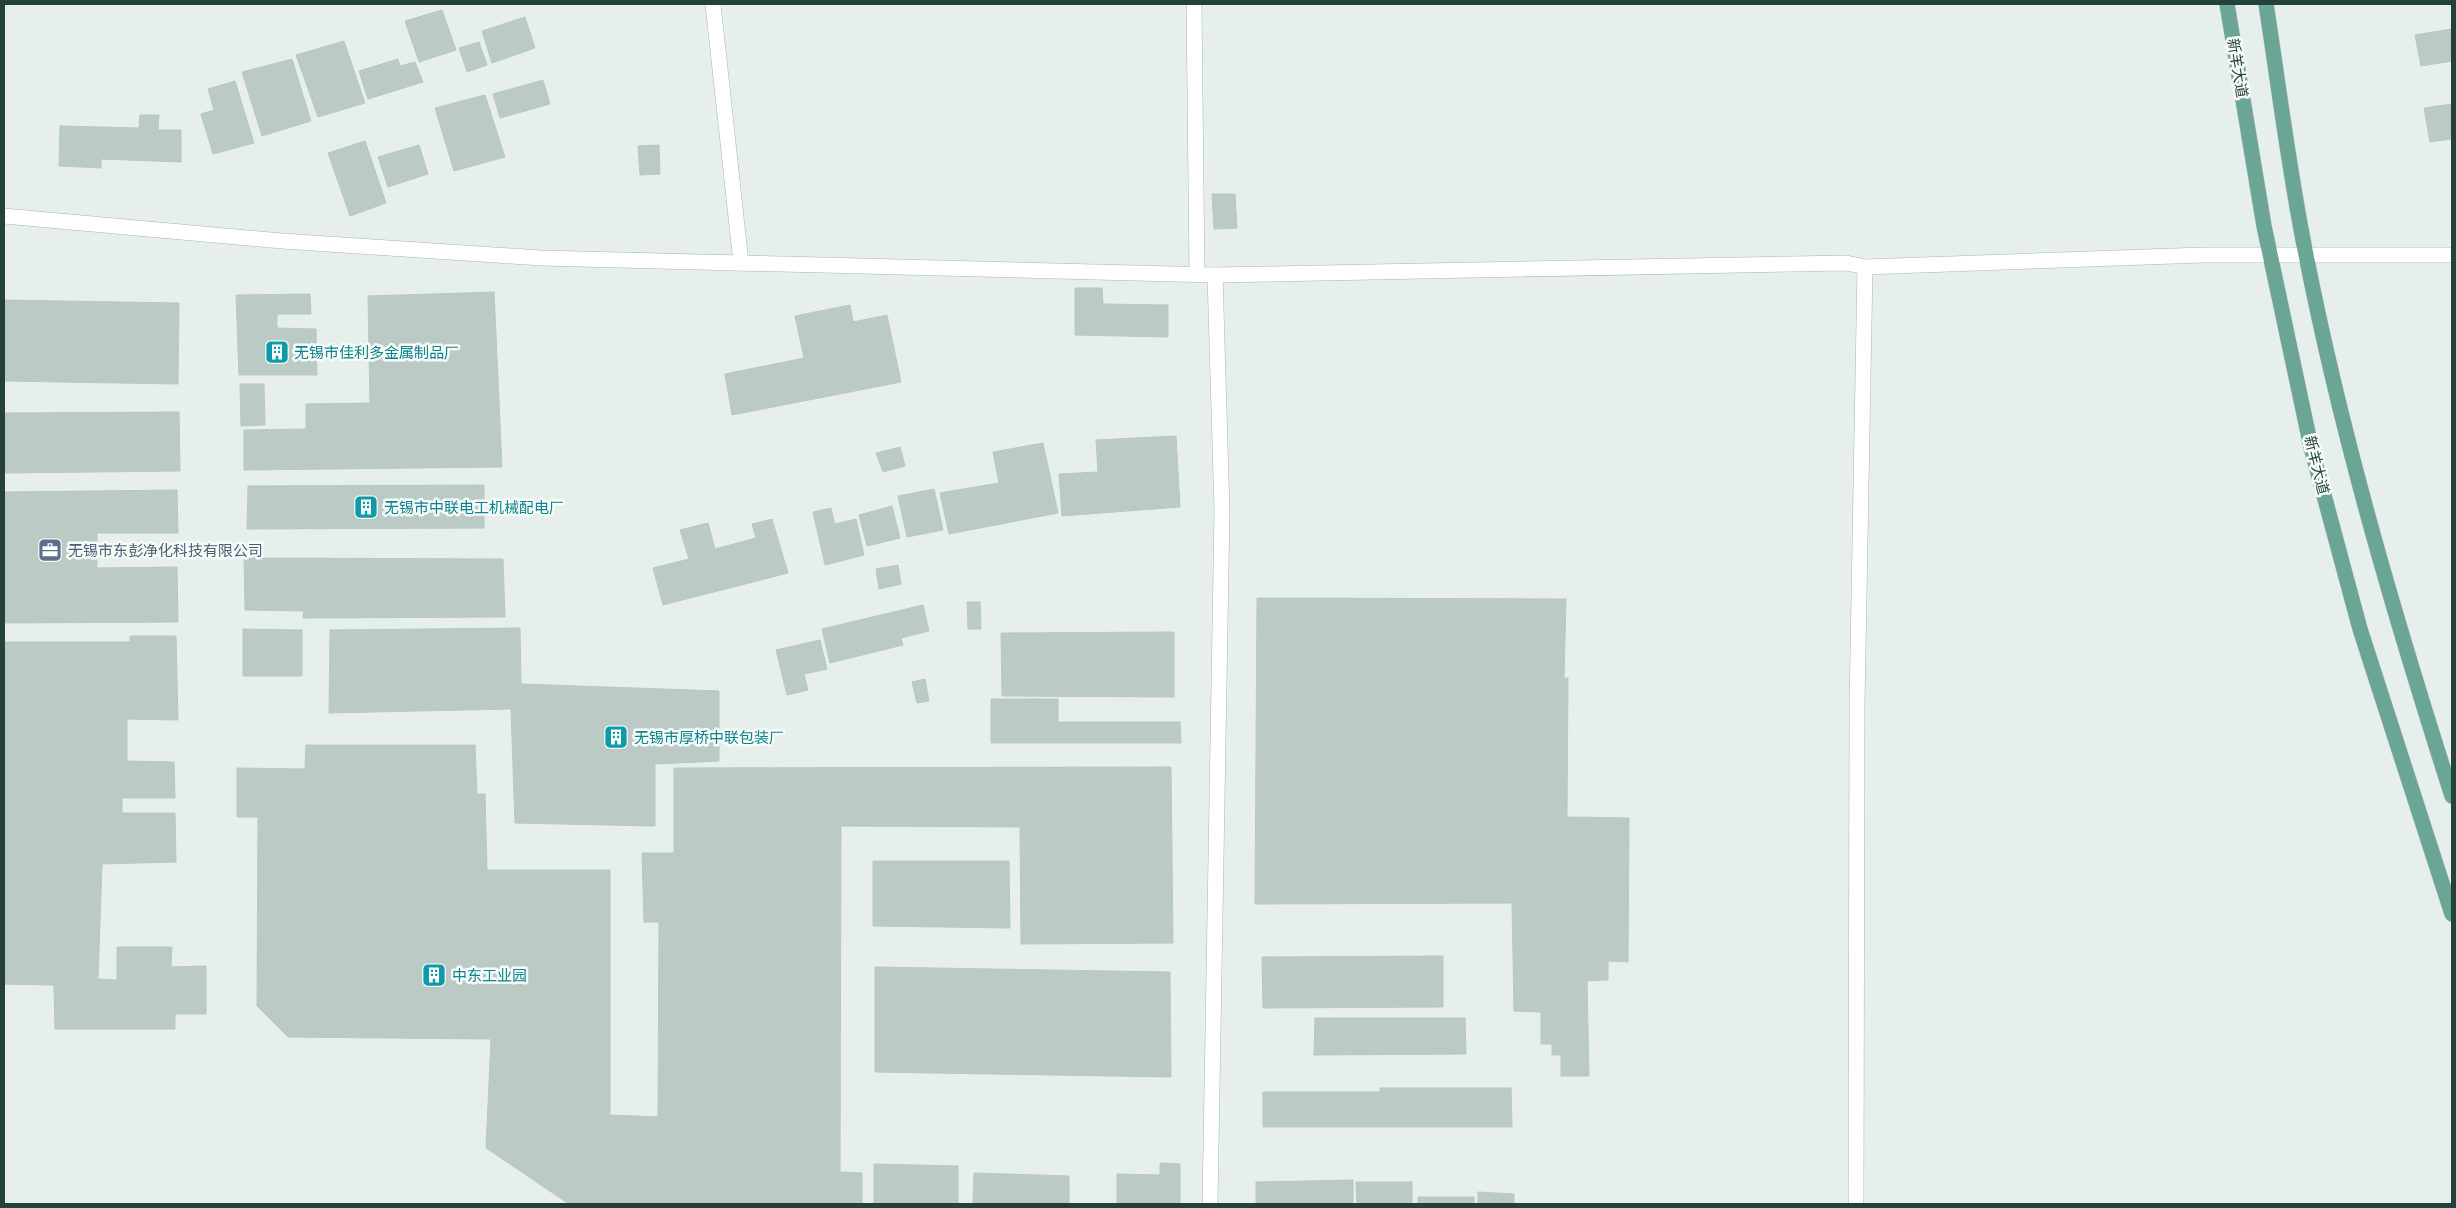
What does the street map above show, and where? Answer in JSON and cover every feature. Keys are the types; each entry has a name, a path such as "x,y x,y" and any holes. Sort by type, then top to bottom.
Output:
{"main road":[{"name":"新羊大道","path":"2227,4 2270,254 2311,447 2360,630 2452,914"},
{"path":"2266,4 2305,253 2342,416 2416,683 2452,796"}],"street":[{"path":"713,4 741,263"},
{"path":"1194,4 1197,274"},
{"path":"4,216 282,241 521,257 1215,275 1846,263 1865,267 2305,253 2452,255"},
{"path":"1856,1204 1857,706 1865,267"},
{"path":"1210,1204 1222,512 1215,275"}],"building":[{"path":"442,10 456,50 419,62 405,21"},
{"path":"525,17 535,48 492,63 482,31"},
{"path":"2452,29 2452,61 2421,66 2415,35"},
{"path":"344,41 365,103 318,117 296,55"},
{"path":"479,42 487,65 467,72 459,48"},
{"path":"292,59 311,121 262,136 242,72"},
{"path":"398,59 400,66 415,62 423,82 368,99 359,71"},
{"path":"543,80 550,104 500,118 493,94"},
{"path":"235,81 254,143 213,154 201,114 214,110 208,89"},
{"path":"485,95 505,157 454,171 435,108"},
{"path":"2452,104 2452,139 2430,142 2424,108"},
{"path":"140,115 159,115 158,130 181,130 181,162 101,159 101,168 59,166 60,126 139,128"},
{"path":"365,141 386,203 350,216 328,153"},
{"path":"419,145 428,174 388,187 378,157"},
{"path":"659,145 660,174 640,175 638,146"},
{"path":"1212,194 1235,194 1237,228 1214,229"},
{"path":"1075,288 1102,288 1103,304 1168,305 1168,337 1075,335"},
{"path":"494,292 502,467 244,470 244,430 306,429 306,404 370,403 368,296"},
{"name":"无锡市佳利多金属制品厂","path":"310,294 311,314 277,314 277,328 316,329 317,375 239,375 236,295"},
{"path":"4,300 179,303 178,384 4,381"},
{"path":"850,305 853,322 887,315 901,382 732,415 725,374 804,358 795,316"},
{"path":"240,384 264,384 265,425 241,426"},
{"path":"179,412 180,471 4,473 4,413"},
{"path":"1176,436 1180,507 1062,516 1059,474 1098,472 1096,440"},
{"path":"1043,443 1058,513 949,534 940,493 999,483 993,452"},
{"path":"900,447 905,466 883,472 876,453"},
{"name":"无锡市中联电工机械配电厂","path":"484,485 484,528 247,529 248,486"},
{"path":"934,489 943,530 907,537 898,496"},
{"name":"无锡市东彭净化科技有限公司","path":"177,490 178,533 97,533 97,568 177,567 178,622 4,623 4,492"},
{"path":"892,506 900,538 867,546 859,515"},
{"path":"831,508 835,524 856,519 864,555 825,565 813,512"},
{"path":"772,519 788,573 663,605 653,568 689,559 680,530 708,523 715,549 756,538 752,524"},
{"path":"244,553 258,553 258,558 503,559 505,617 303,618 304,611 245,610"},
{"path":"898,565 901,584 879,589 876,569"},
{"path":"1257,598 1566,599 1564,678 1568,678 1567,817 1629,818 1628,962 1608,961 1608,980 1587,981 1589,1076 1561,1076 1561,1055 1552,1055 1552,1044 1541,1044 1541,1012 1514,1011 1512,903 1255,904"},
{"path":"967,602 980,602 981,629 968,629"},
{"path":"923,605 929,631 901,638 903,645 830,663 822,629"},
{"name":"无锡市厚桥中联包装厂","path":"520,628 521,684 719,691 719,761 655,764 655,826 515,823 511,709 329,713 330,630"},
{"path":"243,629 302,630 302,676 243,676"},
{"path":"1174,632 1174,697 1002,696 1001,633"},
{"path":"130,636 176,636 178,720 127,719 127,761 174,762 175,798 122,798 122,813 175,813 176,862 102,864 98,979 117,980 117,947 172,947 171,967 206,966 206,1014 175,1014 175,1029 55,1029 54,985 4,984 4,642 130,642"},
{"path":"820,640 827,669 804,674 808,690 787,695 776,650"},
{"path":"925,679 929,701 917,703 912,682"},
{"path":"991,699 1058,699 1058,722 1180,722 1181,743 991,743"},
{"name":"中东工业园","path":"306,745 475,745 477,794 485,794 487,870 610,870 610,1115 658,1117 659,922 644,922 642,853 674,853 674,768 1171,767 1173,943 1021,944 1020,827 841,826 840,1172 862,1173 862,1204 569,1204 486,1148 491,1039 288,1037 257,1006 258,817 237,817 237,768 305,769"},
{"path":"873,861 1009,861 1010,928 873,926"},
{"path":"1443,956 1443,1007 1263,1008 1262,957"},
{"path":"875,967 1170,972 1171,1077 875,1072"},
{"path":"1315,1018 1465,1018 1466,1054 1314,1055"},
{"path":"1380,1088 1511,1088 1512,1127 1263,1127 1263,1092 1380,1092"},
{"path":"1160,1163 1180,1164 1180,1204 1117,1203 1117,1174 1160,1175"},
{"path":"874,1164 958,1166 958,1204 874,1204"},
{"path":"974,1173 1069,1176 1069,1204 973,1204"},
{"path":"1353,1180 1353,1204 1256,1204 1256,1182"},
{"path":"1356,1182 1412,1182 1412,1204 1357,1204"},
{"path":"1478,1192 1514,1194 1514,1204 1478,1204"},
{"path":"1418,1197 1474,1197 1474,1204 1418,1204"}],"place":[{"name":"无锡市佳利多金属制品厂","path":"277,352"},
{"name":"无锡市中联电工机械配电厂","path":"366,507"},
{"name":"无锡市东彭净化科技有限公司","path":"50,550"},
{"name":"无锡市厚桥中联包装厂","path":"616,737"},
{"name":"中东工业园","path":"434,975"}]}
